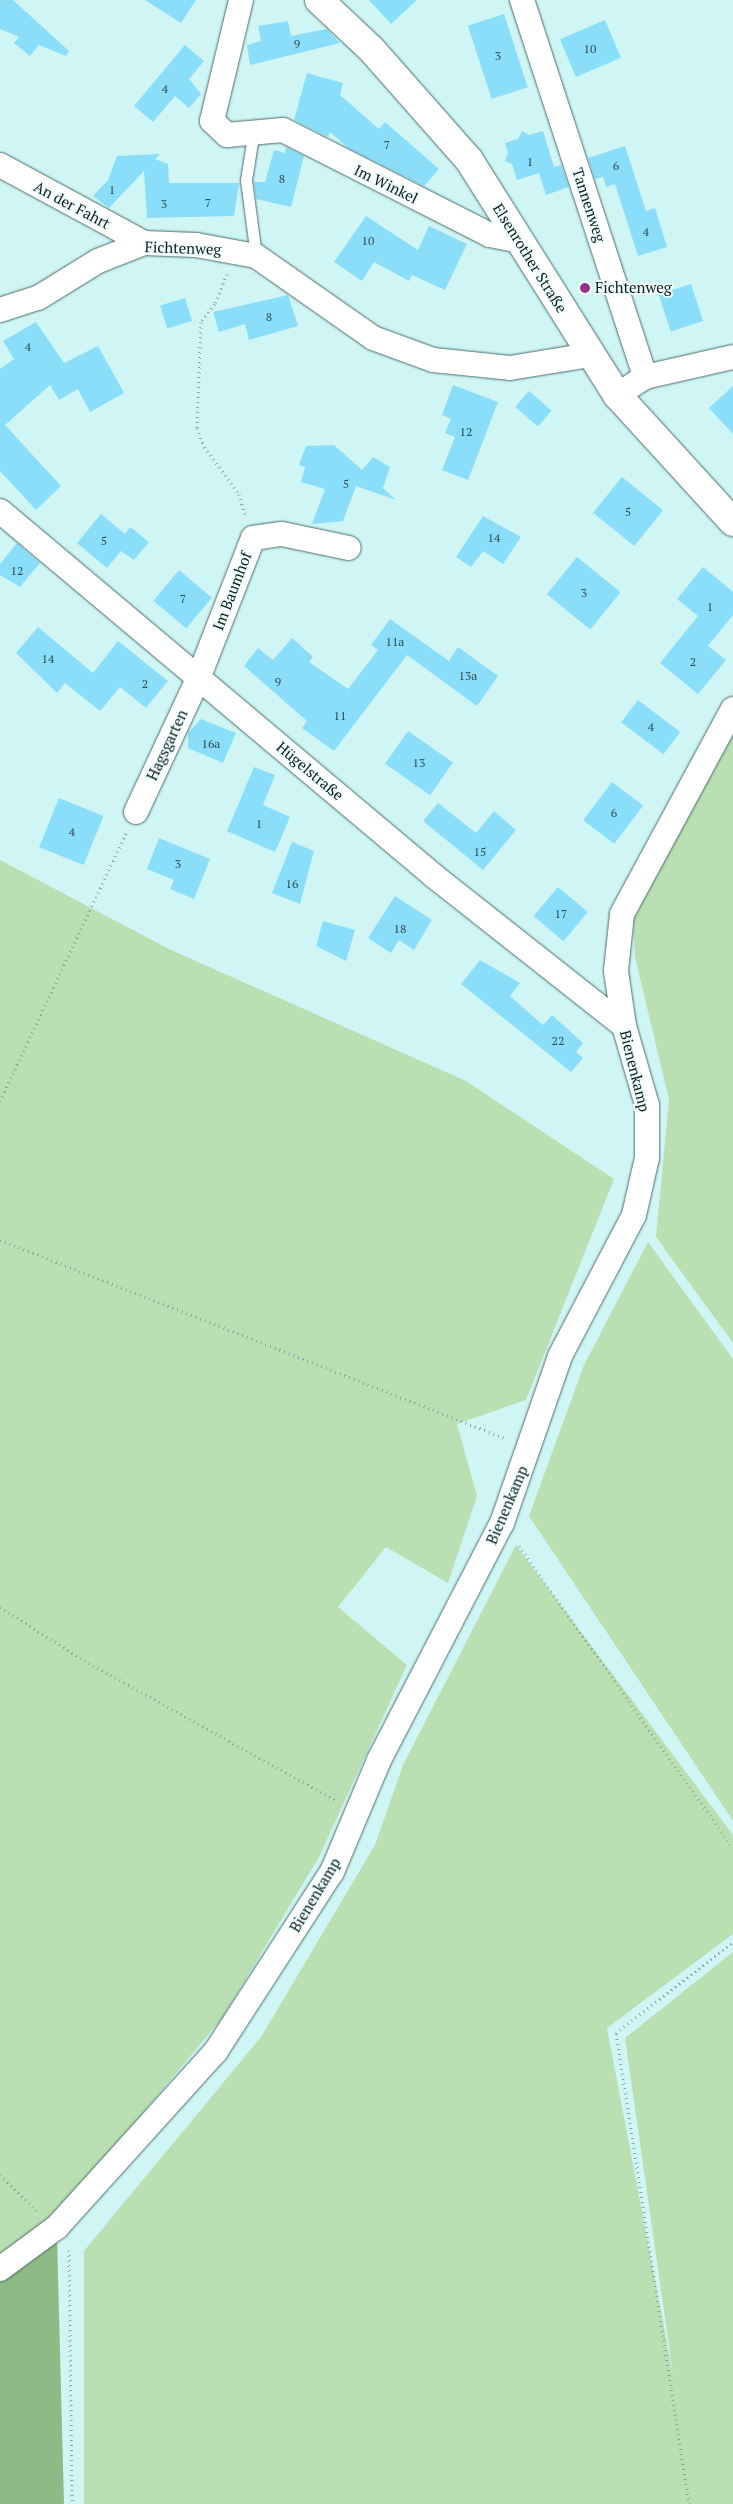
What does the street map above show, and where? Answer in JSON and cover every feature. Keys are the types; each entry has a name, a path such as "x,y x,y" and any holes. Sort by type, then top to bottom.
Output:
{"street":[{"name":"Im Winkel","path":"241,0 212,121 227,135 253,136 283,130 490,235 520,241"},
{"name":"Elsenrother Straße","path":"319,0 434,118 469,160 589,355 617,395 733,522"},
{"name":"Tannenweg","path":"522,0 645,377"},
{"name":"An der Fahrt","path":"0,165 144,243"},
{"name":"Fichtenweg","path":"0,310 38,298 98,261 144,243 246,253"},
{"path":"246,253 373,338 432,360 510,368 589,355"},
{"path":"617,395 645,377 733,356"},
{"name":"Hügelstraße","path":"0,511 198,679 624,1026"},
{"name":"Im Baumhof","path":"198,679 253,538 282,534 349,548"},
{"name":"Hagsgarten","path":"136,812 198,679"},
{"name":"Bienenkamp","path":"0,2269 57,2227 216,2051 332,1872 379,1760 502,1523 531,1448 560,1356 634,1215 647,1158 647,1105 624,1026 616,971 622,914 733,709"}],"lane":[{"path":"246,253 246,180 253,136"}],"path":[{"path":"246,253 216,304 201,322 197,428 204,447 239,494 253,538"},
{"path":"0,1101 136,812"},
{"path":"0,1240 531,1448"},
{"path":"502,1523 733,1848"},
{"path":"0,1607 80,1658 357,1813"},
{"path":"689,2504 616,2033 733,1942"},
{"path":"0,2175 69,2237 72,2504"}],"green space":[{"path":"733,725 733,1343 656,1237 669,1100 635,957 633,917"},
{"path":"0,860 169,949 466,1081 614,1179 526,1400 457,1424 477,1496 448,1583 386,1547 338,1607 407,1665 319,1857 223,2017 46,2229 0,2262"},
{"path":"648,1242 733,1359 733,1821 529,1516 584,1365"},
{"path":"516,1545 733,1835 733,1934 607,2028 673,2374 625,2038 733,1952 733,2504 84,2504 84,2251 261,2037 375,1845 403,1765"},
{"path":"57,2236 64,2504 0,2504 0,2278"}],"building":[{"path":"0,0 13,0 69,51 66,56 39,45 30,56 14,43 19,37 0,29"},
{"path":"145,0 196,0 181,23"},
{"path":"369,0 417,0 391,24"},
{"path":"504,14 528,87 492,99 468,26"},
{"path":"605,20 621,58 576,77 560,39"},
{"path":"288,21 291,36 327,29 340,43 250,65 247,45 261,41 258,26"},
{"path":"185,45 204,61 189,79 201,94 189,108 175,96 153,122 134,106"},
{"path":"307,73 343,83 340,95 379,129 385,122 439,169 424,186 348,148 330,132 328,137 294,120"},
{"path":"522,131 529,135 543,131 554,167 561,165 569,187 546,195 539,173 517,180 512,164 505,161 508,153 505,143 518,139"},
{"path":"625,146 646,211 655,208 667,247 638,256 615,184 606,187 603,177 595,179 588,158"},
{"path":"286,147 304,156 291,207 256,199 254,182 265,182 274,150 285,153"},
{"path":"160,154 155,159 168,164 169,183 239,183 234,216 147,218 144,171 109,208 93,196 108,180 117,156"},
{"path":"366,216 418,250 429,226 467,244 445,290 412,275 409,281 374,262 362,281 334,262"},
{"path":"691,284 703,321 671,332 659,295"},
{"path":"288,295 298,326 249,340 245,324 219,332 213,312"},
{"path":"185,298 192,321 167,329 160,306"},
{"path":"36,322 64,363 98,346 124,393 90,412 78,389 59,400 50,385 5,425 61,486 36,510 0,471 0,369 14,359 3,341"},
{"path":"453,385 498,402 468,480 442,470 455,437 445,433 451,419 442,415"},
{"path":"733,386 733,434 709,408"},
{"path":"529,391 552,411 538,427 515,407"},
{"path":"334,445 362,470 373,457 390,467 383,488 396,500 356,486 343,521 312,524 325,489 301,482 305,467 299,465 306,446"},
{"path":"622,477 663,510 634,546 593,513"},
{"path":"101,514 125,534 130,527 149,542 134,560 121,551 107,568 77,543"},
{"path":"483,516 521,537 503,564 483,551 471,567 456,557"},
{"path":"17,543 40,563 20,587 0,575 0,564"},
{"path":"577,557 621,592 590,630 547,594"},
{"path":"703,567 733,592 733,615 708,646 726,660 698,694 660,663 698,616 677,599"},
{"path":"179,570 212,598 186,628 153,601"},
{"path":"390,619 449,661 458,647 498,676 477,706 407,655 334,751 302,728 307,721 244,666 258,648 273,660 292,638 313,657 309,662 348,689 378,650 371,645"},
{"path":"38,627 93,673 118,641 168,681 146,708 120,687 100,711 65,683 57,693 16,653"},
{"path":"638,700 680,732 663,754 621,722"},
{"path":"201,719 236,733 223,763 188,748 188,733"},
{"path":"408,731 453,763 430,795 385,764"},
{"path":"254,767 275,775 263,805 290,817 275,852 227,831"},
{"path":"612,782 643,805 614,844 583,820"},
{"path":"59,798 104,816 84,865 39,847"},
{"path":"438,803 476,833 494,811 516,830 483,870 423,821"},
{"path":"159,838 210,859 194,899 170,889 174,880 147,869"},
{"path":"292,842 314,851 300,904 272,893"},
{"path":"558,887 588,912 563,941 534,916"},
{"path":"395,896 432,920 414,950 399,940 391,953 368,938"},
{"path":"323,921 355,930 346,961 316,946"},
{"path":"480,960 520,983 510,996 543,1025 552,1015 583,1043 576,1052 583,1058 571,1072 461,984"}],"place":[{"name":"Fichtenweg","path":"585,288"}]}
